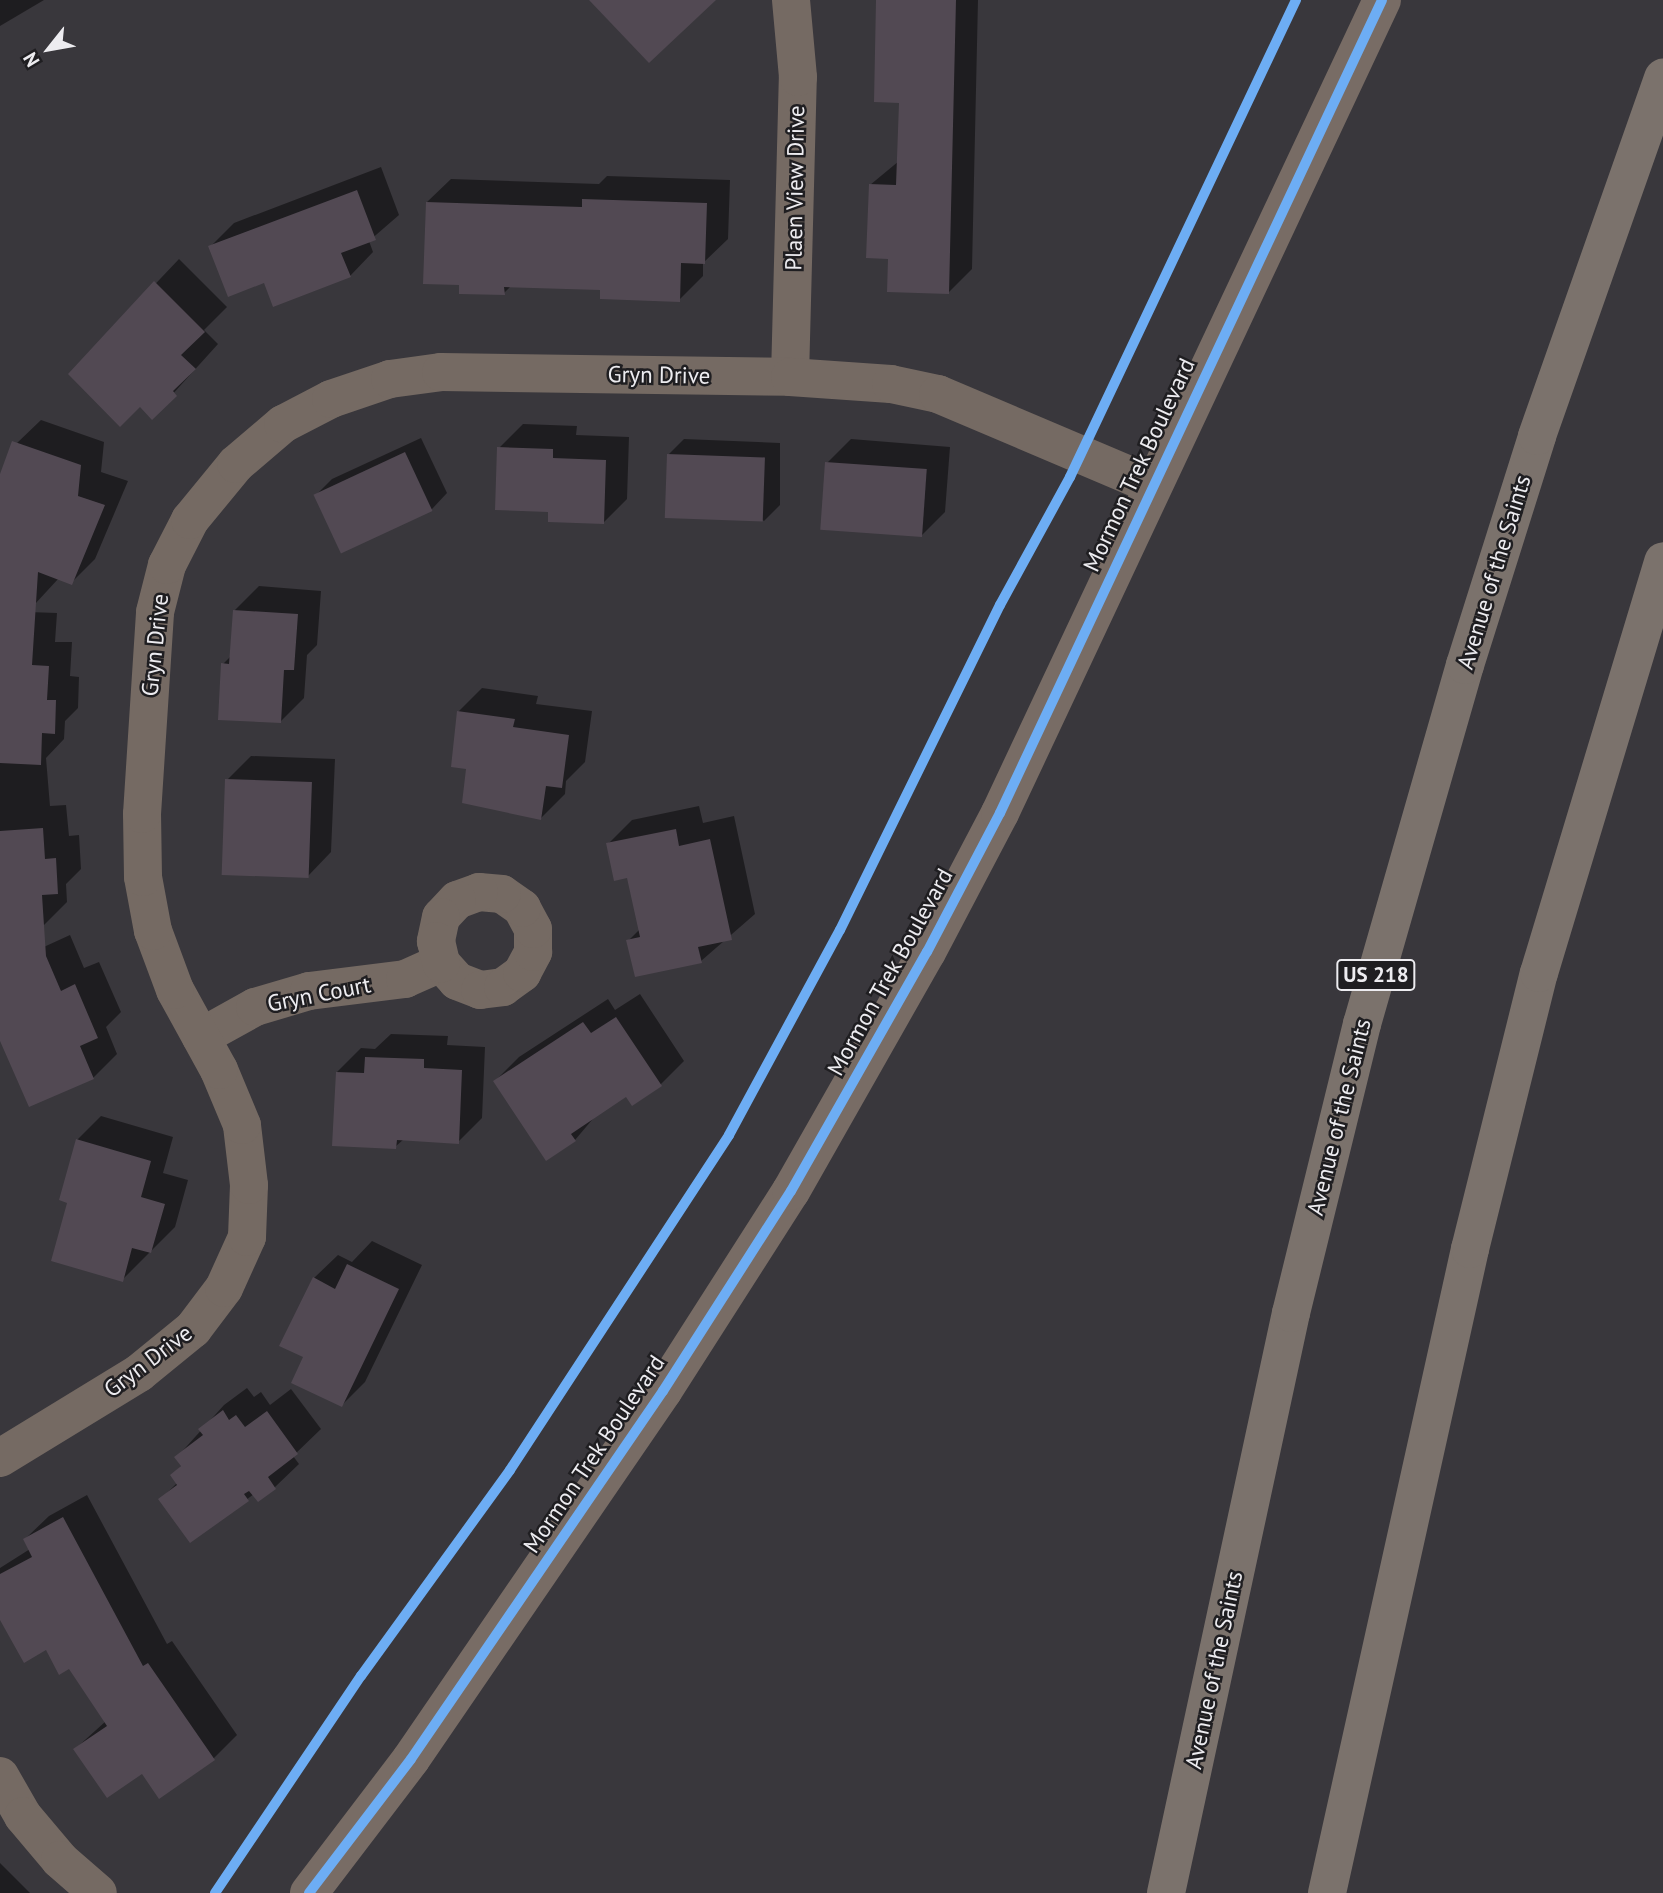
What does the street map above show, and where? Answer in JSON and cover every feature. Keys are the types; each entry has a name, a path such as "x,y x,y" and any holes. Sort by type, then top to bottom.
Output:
{"highway":[{"name":"Avenue of the Saints","path":"1166,1893 1291,1313 1362,1024 1465,665 1533,449 1663,78"},
{"path":"1327,1893 1469,1249 1532,999 1663,561"}],"main road":[{"name":"Mormon Trek Boulevard","path":"309,1893 411,1759 663,1391 791,1191 1000,813 1382,0"}],"street":[{"name":"Plaen View Drive","path":"790,377 798,77 791,0"},
{"name":"Gryn Drive","path":"0,1458 139,1373 193,1329 224,1289 247,1237 249,1185 242,1125 201,1037 175,990 153,931 143,877 142,814 155,612 167,565 190,520 236,464 283,424 331,400 390,379 441,372 790,377 891,384 938,394 1152,485"},
{"name":"Gryn Court","path":"201,1037 266,1004 309,991 405,979 441,963"},
{"path":"0,1776 30,1825 60,1860 98,1893"}],"building":[{"path":"589,0 716,0 649,63"},
{"path":"876,0 956,0 949,294 887,292 888,259 866,258 869,184 896,185 899,103 874,102"},
{"path":"357,190 376,240 341,253 351,277 273,307 264,283 228,297 208,246"},
{"path":"582,199 707,203 705,264 681,263 680,302 600,299 600,290 504,287 505,295 459,294 459,285 423,284 426,202 582,207"},
{"path":"154,281 205,332 181,355 196,369 173,391 177,396 152,420 140,407 120,427 68,374"},
{"path":"12,441 81,465 78,496 105,505 72,585 38,572 32,665 49,666 47,700 56,700 55,734 42,733 41,765 0,763 0,474"},
{"path":"497,447 553,449 553,458 606,460 604,524 548,522 548,512 495,510"},
{"path":"405,452 432,511 341,554 313,495"},
{"path":"667,454 765,457 763,521 665,518"},
{"path":"825,462 927,469 922,537 820,530"},
{"path":"233,610 298,614 294,670 284,670 281,723 218,720 221,663 229,664"},
{"path":"457,711 515,719 513,727 569,735 562,788 546,786 541,820 462,803 466,769 451,767"},
{"path":"225,779 312,782 309,878 222,875"},
{"path":"43,828 45,859 56,858 58,894 42,895 46,956 61,991 75,984 98,1038 80,1046 94,1079 29,1107 0,1041 0,831"},
{"path":"676,829 679,846 710,839 732,940 698,947 702,963 635,977 626,940 640,937 627,878 614,881 606,843"},
{"path":"616,1017 662,1086 632,1106 626,1097 571,1134 576,1141 546,1161 493,1081 583,1022 591,1033"},
{"path":"365,1057 424,1059 424,1068 462,1070 459,1144 397,1140 396,1149 332,1146 336,1072 364,1073"},
{"path":"76,1139 151,1161 141,1197 165,1204 151,1253 132,1248 123,1282 51,1261 67,1203 59,1200"},
{"path":"347,1264 399,1289 342,1407 291,1383 303,1357 279,1346 313,1277 335,1289"},
{"path":"223,1410 229,1420 236,1415 245,1427 267,1411 298,1454 268,1477 276,1489 258,1502 249,1491 244,1494 249,1501 190,1543 158,1499 177,1485 170,1475 181,1466 174,1457 203,1435 198,1429"},
{"path":"63,1517 143,1666 148,1663 215,1760 159,1799 142,1774 107,1798 73,1749 107,1726 69,1669 59,1675 46,1650 24,1663 0,1620 0,1574 32,1557 23,1539"}],"cycle path":[{"path":"215,1893 361,1676 510,1470 729,1135 840,930 1000,605 1070,477 1296,0"},
{"path":"309,1893 411,1759 663,1391 791,1191 927,952 1000,813 1382,0"}]}
